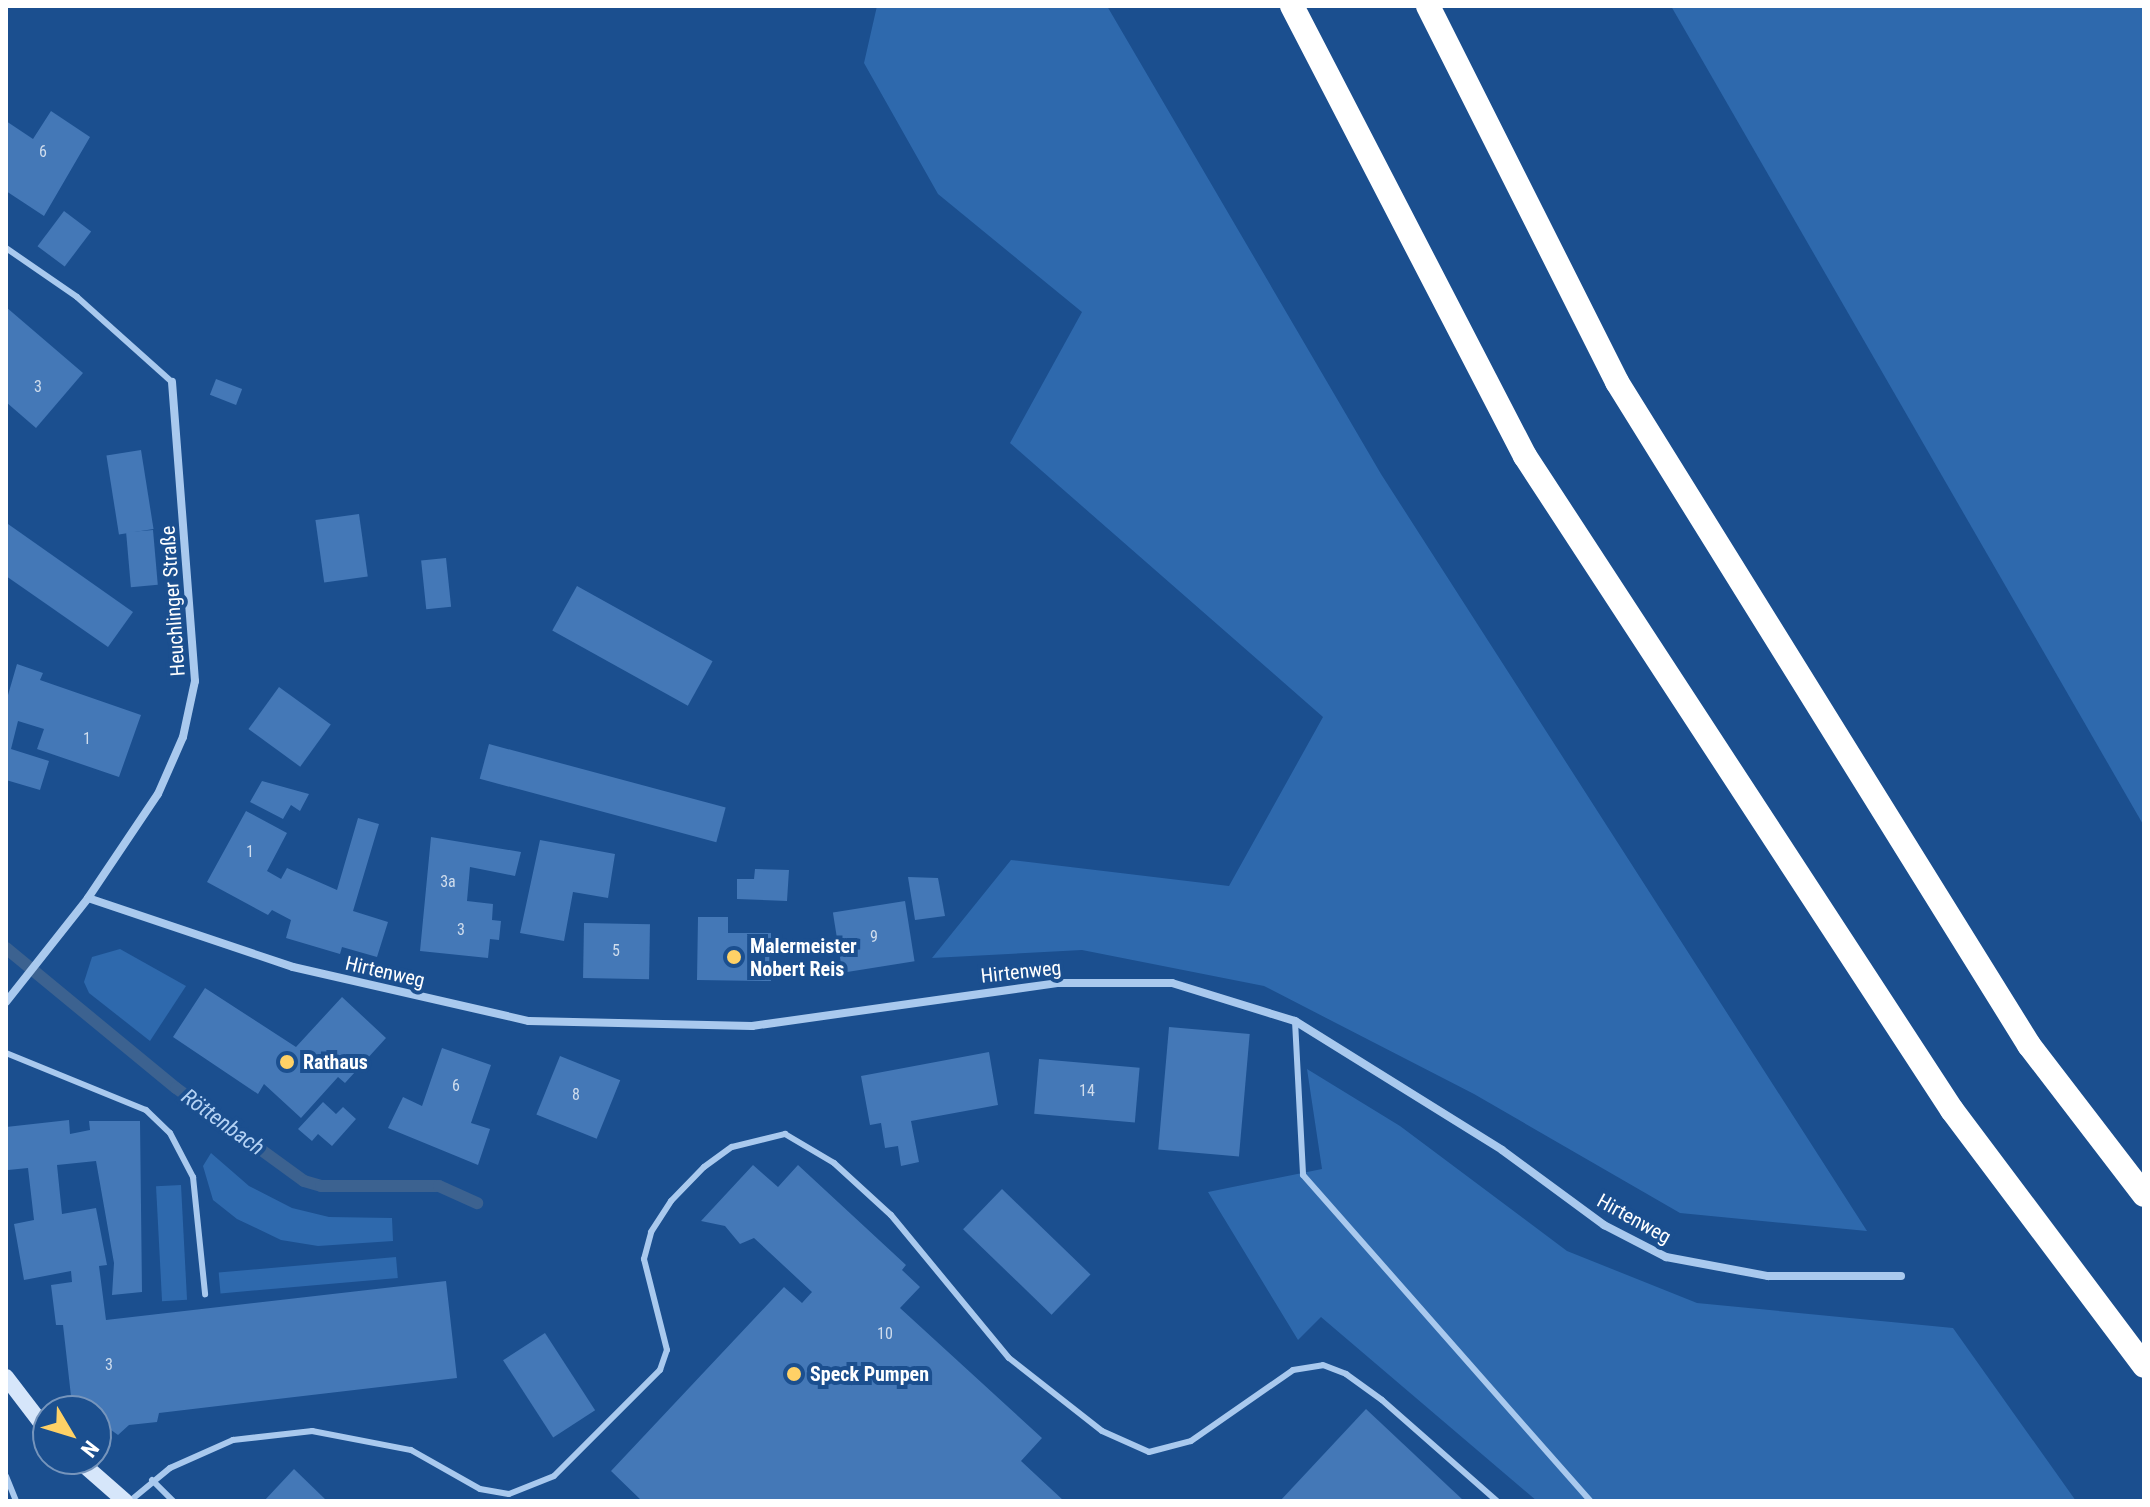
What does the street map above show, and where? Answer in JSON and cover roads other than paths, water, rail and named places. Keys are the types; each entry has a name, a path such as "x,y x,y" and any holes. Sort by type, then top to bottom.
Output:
{"highway":[{"path":"1292,6 1525,456 1952,1110 2144,1366"},
{"path":"1428,6 1617,382 2029,1045 2144,1195"}],"main road":[{"path":"9,1388 32,1414"},
{"path":"96,1475 127,1501"}],"street":[{"name":"Heuchlinger Straße","path":"6,1002 88,898 158,794 183,737 195,681 172,382"},
{"name":"Hirtenweg","path":"88,898 293,967 529,1021 752,1026 1059,983 1172,983 1295,1021 1502,1150 1604,1225 1666,1257 1768,1276 1901,1276"}],"lane":[{"path":"6,248 77,297 172,382"},
{"path":"1295,1021 1303,1175 1590,1501"},
{"path":"6,1053 146,1110 170,1133 193,1177 205,1294"},
{"path":"127,1501 152,1480 233,1440 312,1431 411,1450 480,1489 509,1494 554,1476 660,1370 667,1350 644,1259 651,1232 671,1201 704,1167 732,1147 785,1134 834,1163 891,1215 1009,1358 1102,1431 1149,1452 1191,1441 1293,1370 1323,1365 1346,1374 1382,1400 1497,1501"},
{"path":"6,1476 16,1501"},
{"path":"152,1480 173,1501"}],"waterway":[{"name":"Röttenbach","path":"6,948 176,1088 304,1181 321,1186 439,1186 477,1203"}],"place":[{"name":"Malermeister Nobert Reis","path":"734,957"},
{"name":"Rathaus","path":"287,1062"},
{"name":"Speck Pumpen","path":"794,1374"}]}
